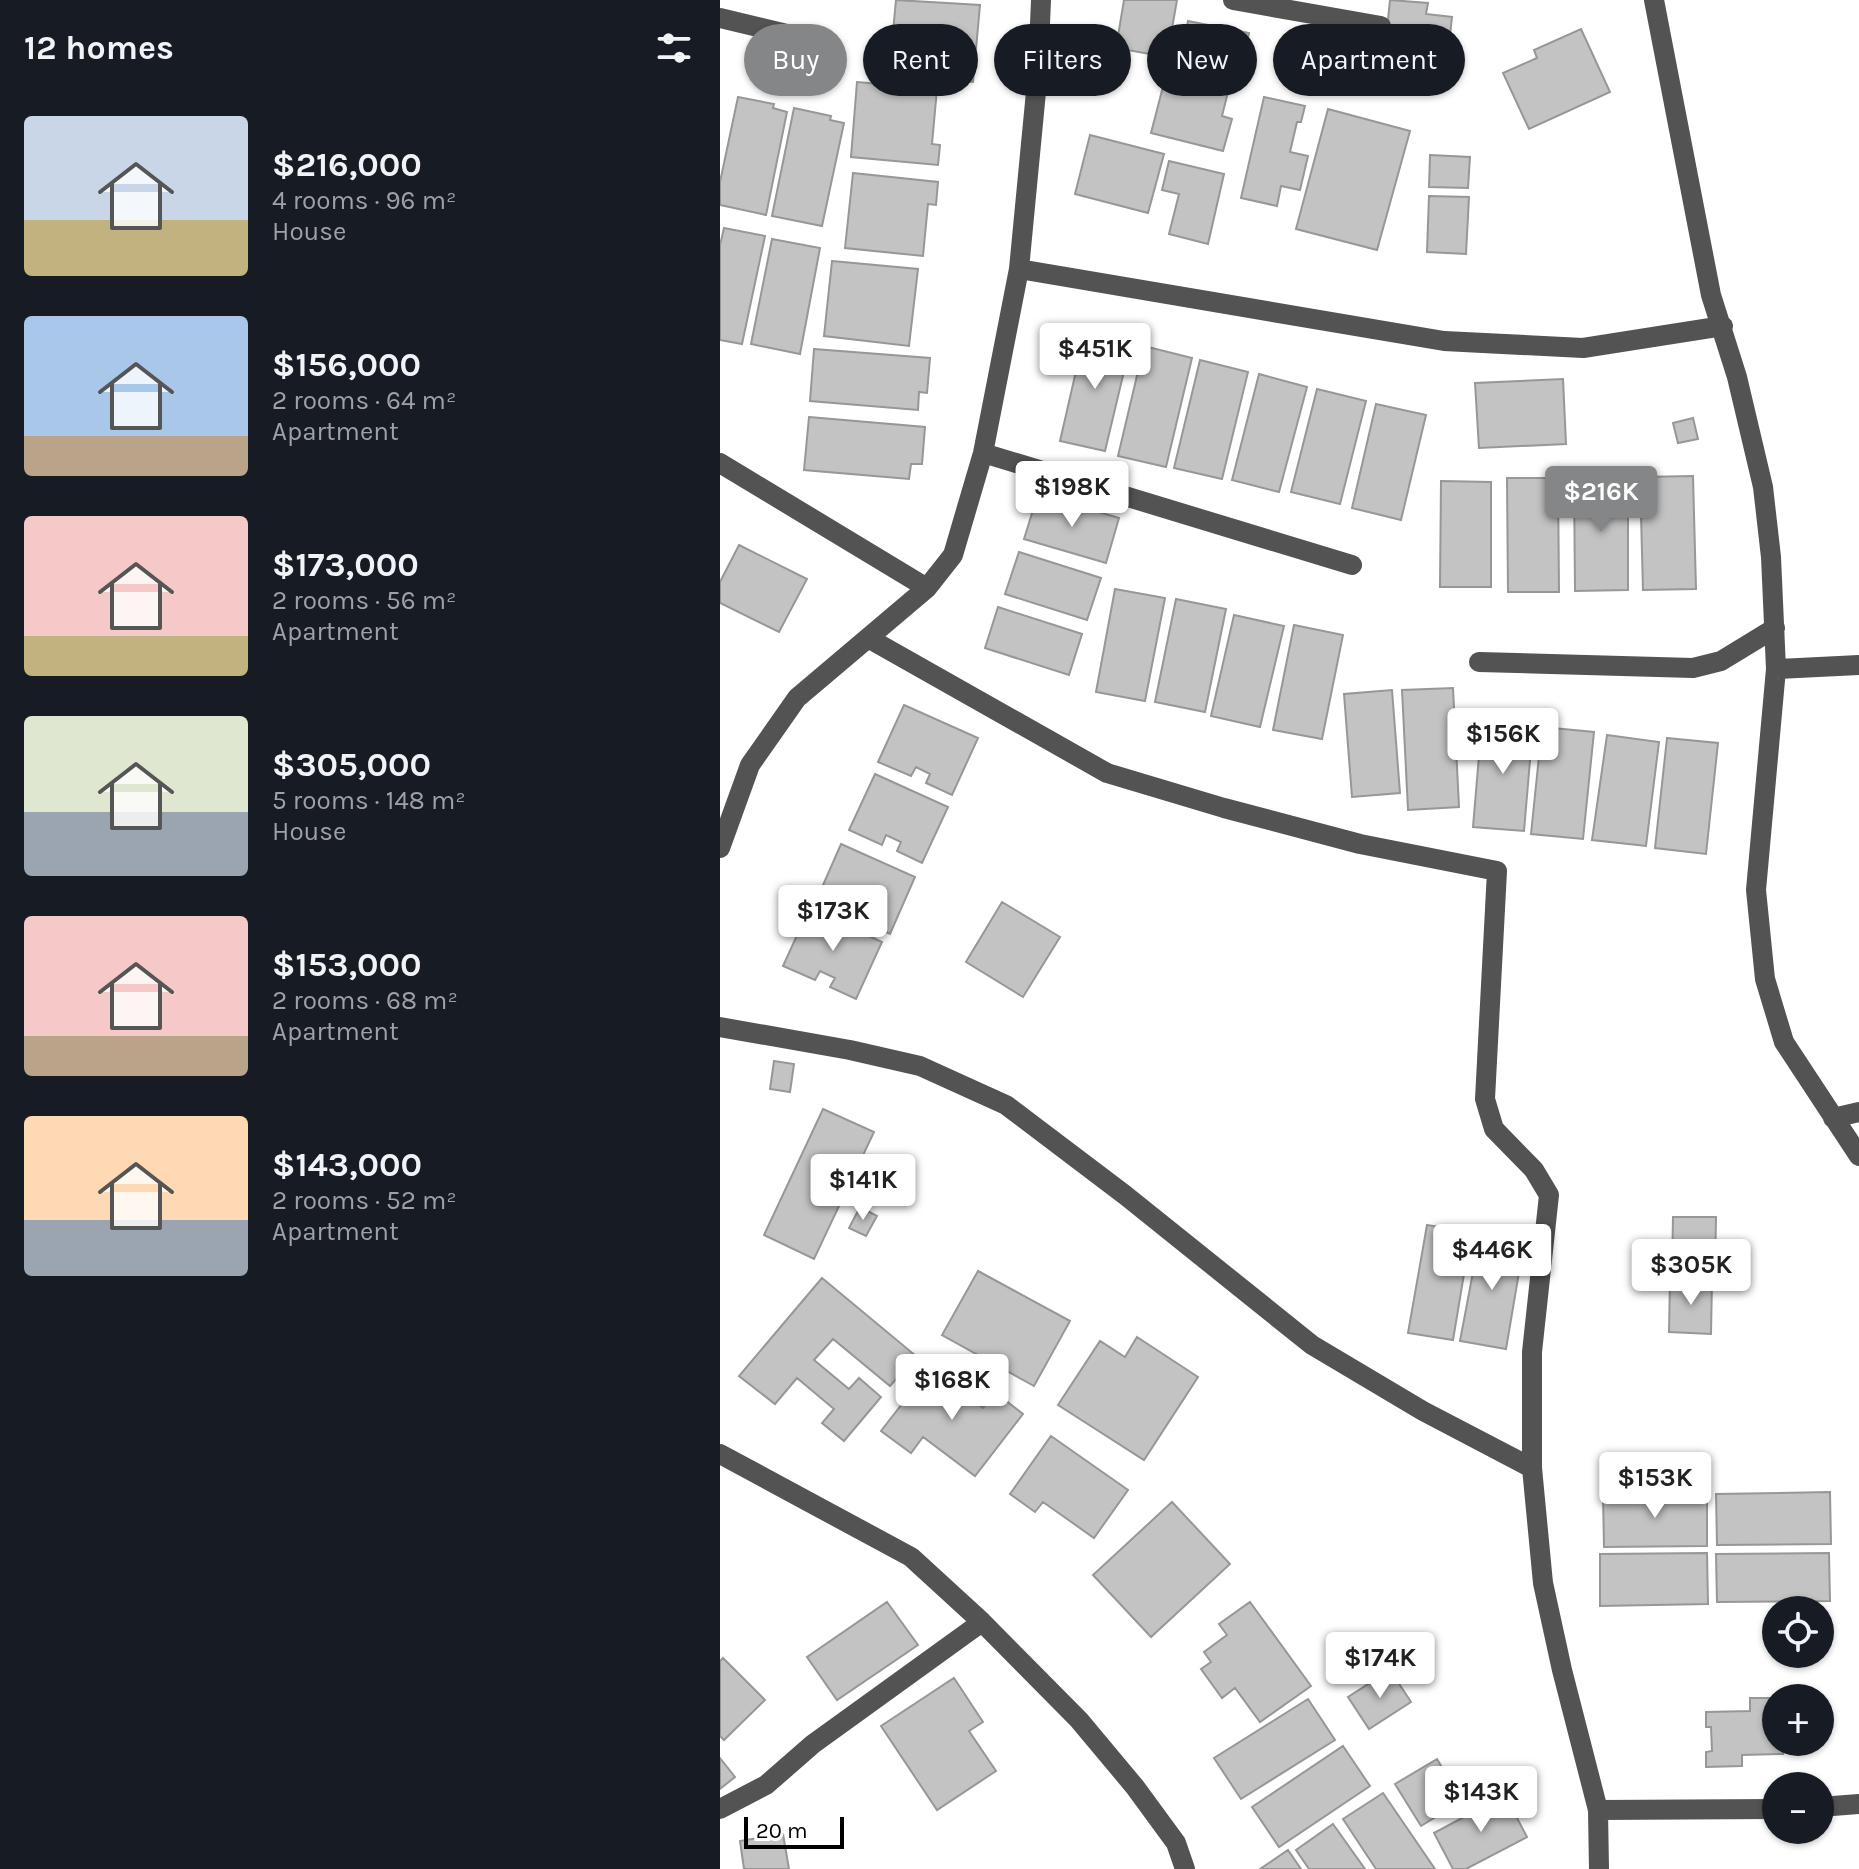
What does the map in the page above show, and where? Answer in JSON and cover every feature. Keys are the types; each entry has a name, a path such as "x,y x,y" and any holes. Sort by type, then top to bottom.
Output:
{"street":[{"path":"720,848 750,765 797,698 927,588 953,555 983,453 1019,269 1038,71 1041,0"},
{"path":"1233,0 1370,24"},
{"path":"1654,0 1711,295 1723,326 1763,487 1771,557 1776,669 1756,890 1765,979 1784,1042 1859,1156"},
{"path":"720,18 745,24"},
{"path":"1019,269 1444,341 1583,348 1723,326"},
{"path":"983,453 1352,565"},
{"path":"720,463 927,588"},
{"path":"1479,662 1693,668 1721,661 1775,628"},
{"path":"868,638 1107,773 1360,844 1497,871 1485,1099 1494,1129 1534,1170 1549,1195 1532,1352 1532,1468 1543,1583 1598,1810 1599,1869"},
{"path":"1776,669 1859,665"},
{"path":"720,1027 920,1066 1006,1105 1138,1205 1312,1345 1423,1411 1532,1468"},
{"path":"1833,1118 1859,1112"},
{"path":"720,1454 911,1557 982,1622 1079,1720 1135,1787 1176,1843 1185,1869"},
{"path":"720,1809 766,1785 813,1744 982,1622"},
{"path":"1834,1806 1859,1804"},
{"path":"1598,1810 1762,1809"}],"building":[{"path":"896,0 980,5 978,27 978,24 894,24"},
{"path":"1124,0 1177,0 1173,24 1147,24 1147,53 1131,51 1131,24 1120,24"},
{"path":"1390,0 1428,3 1426,14 1452,17 1451,24 1388,24"},
{"path":"1581,29 1610,92 1529,129 1503,73 1537,58 1534,50"},
{"path":"857,82 863,83 863,96 936,96 932,144 940,145 938,165 851,157"},
{"path":"1161,96 1227,96 1222,116 1232,119 1223,151 1151,133"},
{"path":"738,97 774,104 773,108 787,112 766,215 720,205 720,182"},
{"path":"1264,97 1305,106 1301,122 1297,122 1290,152 1308,156 1300,190 1281,186 1277,206 1241,198"},
{"path":"794,108 831,116 830,120 844,123 822,226 772,216"},
{"path":"1328,109 1410,131 1377,250 1296,229"},
{"path":"1090,135 1164,154 1148,213 1075,194"},
{"path":"1430,155 1470,157 1468,188 1429,187"},
{"path":"1169,161 1224,174 1208,244 1169,234 1179,194 1162,190"},
{"path":"853,173 938,182 936,205 928,204 923,256 845,248"},
{"path":"1429,196 1469,197 1466,254 1427,252"},
{"path":"724,228 765,236 742,344 720,340 720,245"},
{"path":"772,239 820,248 800,354 751,344"},
{"path":"832,261 918,269 909,346 824,336"},
{"path":"1085,332 1131,342 1105,451 1060,441"},
{"path":"1144,346 1192,358 1166,467 1118,456"},
{"path":"814,349 930,358 927,393 919,392 918,410 810,401"},
{"path":"1200,360 1248,372 1222,479 1174,468"},
{"path":"1259,374 1307,387 1279,492 1232,480"},
{"path":"1563,379 1566,444 1479,448 1475,383"},
{"path":"1317,389 1366,401 1340,504 1291,492"},
{"path":"1376,404 1426,415 1401,520 1352,508"},
{"path":"809,417 925,427 922,464 911,464 909,479 804,470"},
{"path":"1693,418 1698,439 1678,443 1673,423"},
{"path":"1693,476 1696,589 1643,590 1640,477"},
{"path":"1574,477 1628,477 1628,590 1575,591"},
{"path":"1507,478 1558,478 1559,592 1508,592"},
{"path":"1441,481 1491,482 1491,587 1440,587"},
{"path":"1038,494 1119,518 1106,563 1024,539"},
{"path":"739,545 807,579 779,632 720,603 720,582"},
{"path":"1019,552 1101,578 1087,620 1005,594"},
{"path":"1115,589 1165,598 1145,701 1096,692"},
{"path":"1176,599 1226,609 1205,712 1155,702"},
{"path":"998,607 1082,634 1069,675 985,648"},
{"path":"1234,615 1284,626 1260,727 1211,716"},
{"path":"1294,625 1343,635 1322,739 1273,730"},
{"path":"1453,688 1459,807 1408,810 1402,690"},
{"path":"1392,690 1400,793 1352,797 1344,694"},
{"path":"904,705 978,738 952,795 926,783 930,774 916,767 911,776 878,762"},
{"path":"1482,720 1533,725 1524,831 1473,827"},
{"path":"1542,727 1594,732 1583,839 1531,834"},
{"path":"1607,735 1659,742 1646,846 1592,840"},
{"path":"1667,738 1718,743 1706,854 1655,848"},
{"path":"875,774 948,807 922,863 897,851 901,842 886,835 882,845 849,830"},
{"path":"841,844 915,877 890,934 864,922 867,913 853,906 849,915 816,901"},
{"path":"1002,902 1060,937 1023,997 966,962"},
{"path":"809,909 882,942 856,999 830,987 835,978 820,971 815,980 783,966"},
{"path":"774,1061 794,1064 790,1092 770,1089"},
{"path":"823,1109 874,1132 814,1259 764,1235"},
{"path":"872,1181 887,1187 879,1203 865,1197"},
{"path":"860,1207 877,1216 866,1236 849,1228"},
{"path":"1673,1217 1716,1217 1715,1271 1672,1271"},
{"path":"1427,1225 1471,1232 1453,1340 1408,1333"},
{"path":"1480,1235 1524,1243 1506,1349 1460,1341"},
{"path":"978,1271 1070,1321 1034,1386 942,1335"},
{"path":"822,1278 916,1356 890,1386 833,1339 814,1360 849,1389 859,1378 881,1397 844,1441 822,1423 834,1409 797,1378 775,1404 739,1376"},
{"path":"1670,1280 1712,1281 1711,1334 1669,1332"},
{"path":"1137,1337 1198,1377 1144,1460 1058,1405 1100,1341 1125,1357"},
{"path":"930,1368 983,1408 996,1393 1023,1414 975,1476 923,1437 911,1453 881,1431"},
{"path":"1051,1436 1128,1490 1094,1538 1043,1502 1035,1512 1010,1494"},
{"path":"1830,1492 1831,1544 1717,1545 1716,1494"},
{"path":"1707,1494 1707,1546 1604,1547 1603,1495"},
{"path":"1172,1502 1230,1564 1151,1637 1093,1575"},
{"path":"1707,1553 1708,1604 1600,1606 1600,1554"},
{"path":"1829,1553 1830,1596 1762,1596 1762,1602 1717,1602 1716,1554"},
{"path":"887,1602 918,1645 837,1700 807,1657"},
{"path":"1250,1602 1311,1686 1260,1722 1235,1688 1222,1698 1201,1669 1211,1662 1204,1652 1227,1635 1219,1624"},
{"path":"723,1658 765,1700 724,1740 720,1736 720,1661"},
{"path":"1390,1670 1411,1702 1369,1729 1348,1697"},
{"path":"954,1678 983,1722 969,1731 996,1771 937,1810 881,1726"},
{"path":"1750,1698 1762,1698 1762,1755 1742,1755 1742,1766 1706,1767 1706,1752 1712,1751 1711,1727 1706,1727 1706,1712 1750,1711"},
{"path":"1308,1699 1335,1740 1241,1799 1214,1758"},
{"path":"1343,1746 1370,1786 1279,1847 1252,1807"},
{"path":"720,1758 735,1777 720,1789"},
{"path":"1437,1759 1462,1801 1421,1826 1395,1784"},
{"path":"1383,1793 1435,1869 1376,1869 1343,1819"},
{"path":"1505,1795 1527,1837 1466,1869 1453,1869 1434,1833"},
{"path":"1333,1824 1365,1869 1309,1869 1296,1850"},
{"path":"783,1834 789,1869 744,1869 740,1841"},
{"path":"1288,1850 1301,1869 1260,1869"}]}
